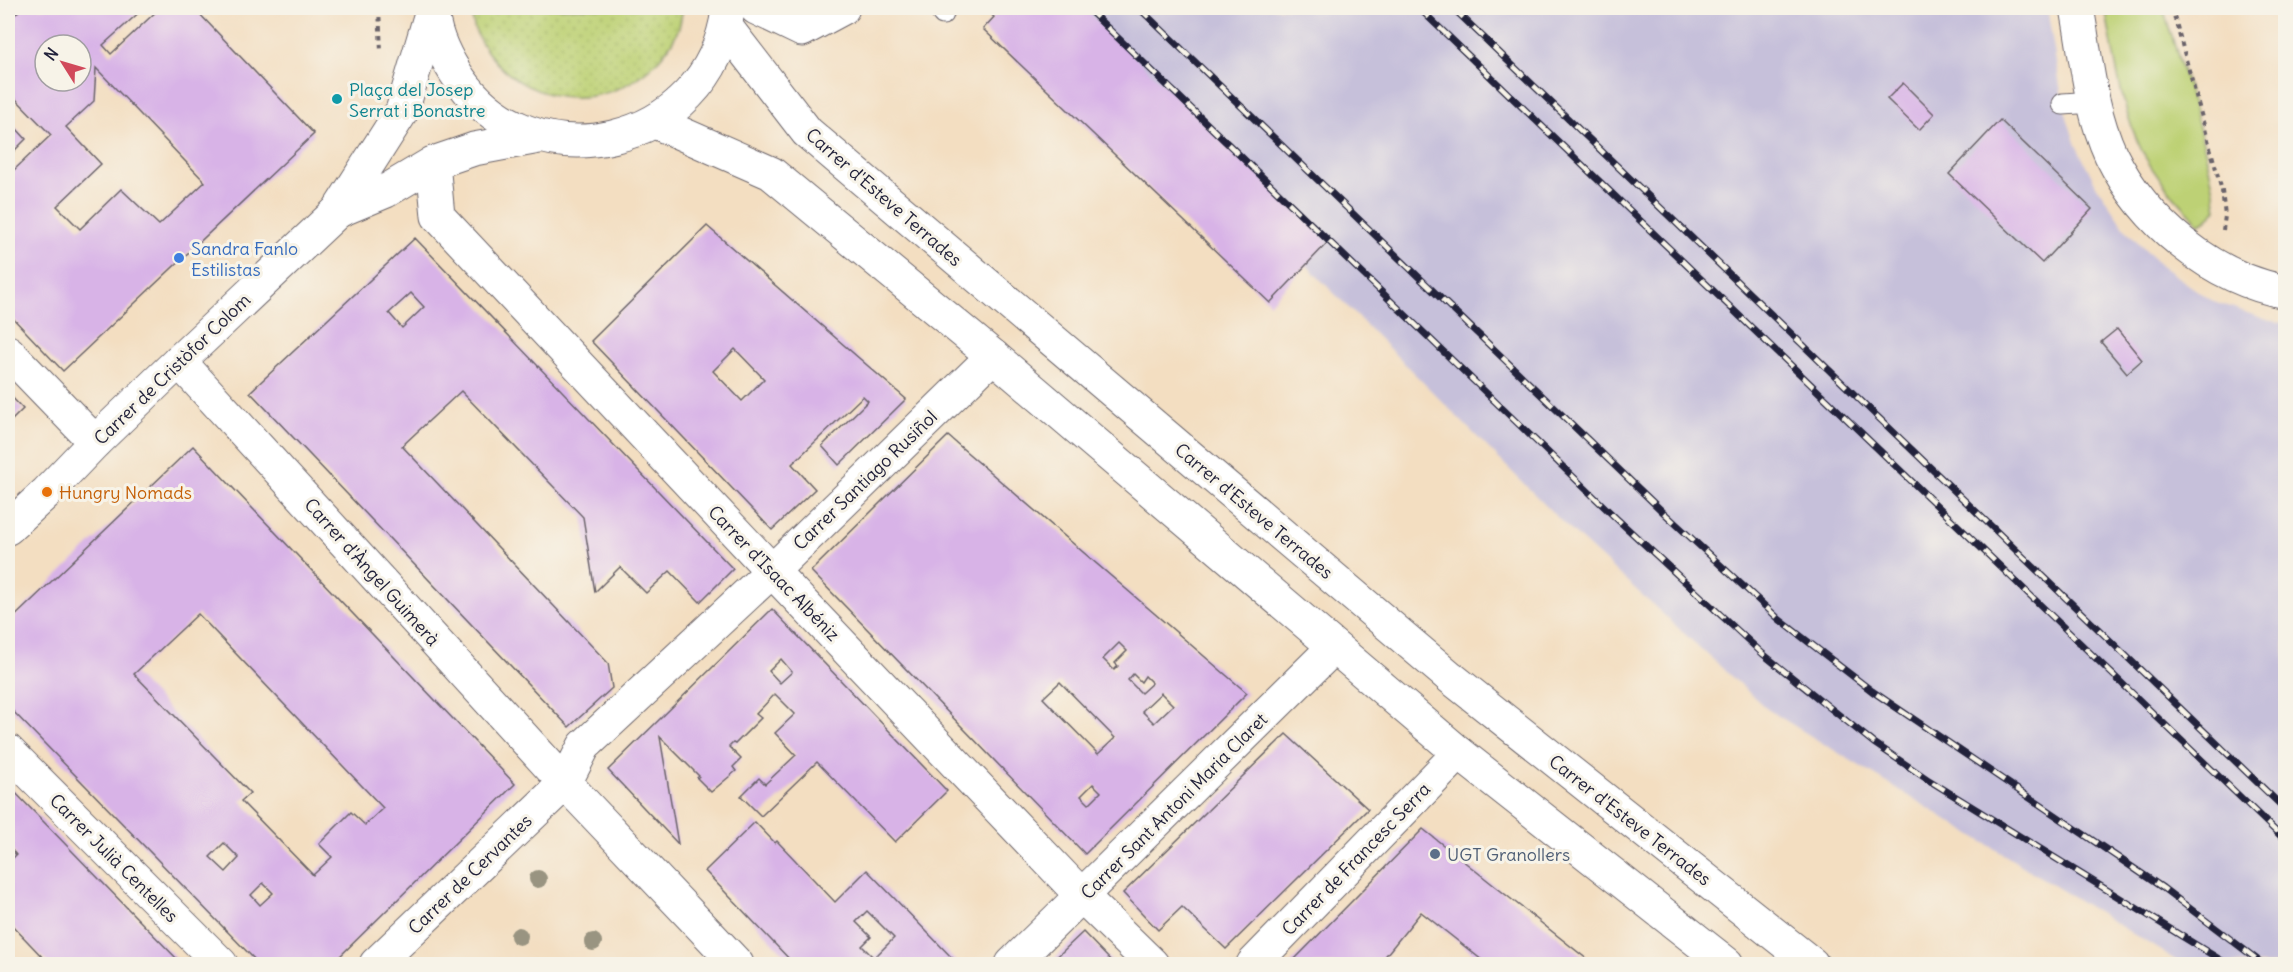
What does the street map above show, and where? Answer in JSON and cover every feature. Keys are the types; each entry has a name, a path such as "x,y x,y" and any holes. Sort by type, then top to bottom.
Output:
{"street":[{"path":"756,8 802,30 843,8"},
{"path":"2077,8 2078,103 2111,153 2134,195 2168,231 2214,266 2271,290 2286,292"},
{"path":"432,9 443,53 466,90 499,119 539,137 579,142 618,137 655,122 687,97 712,65 727,17"},
{"name":"Carrer de Cristòfor Colom","path":"8,528 178,361 338,211 402,111 432,9"},
{"name":"Carrer d'Esteve Terrades","path":"727,17 807,132 1450,677 1812,964"},
{"path":"655,122 771,172 993,356 1459,753 1727,964"},
{"name":"Carrer de Cristòfor Colom","path":"338,211 386,191 433,163 474,148 539,137"},
{"name":"Carrer d'Isaac Albéniz","path":"433,163 438,216 1083,897 1152,964"},
{"path":"8,352 95,442"},
{"name":"Carrer Santiago Rusiñol","path":"565,783 584,746 772,571 993,356"},
{"name":"Carrer d'Àngel Guimerà","path":"178,361 565,783 737,964"},
{"name":"Carrer Sant Antoni Maria Claret","path":"1012,964 1083,897 1334,647"},
{"name":"Carrer Julià Centelles","path":"8,751 220,964"},
{"name":"Carrer de Francesc Serra","path":"1253,964 1459,753"},
{"name":"Carrer de Cervantes","path":"376,964 565,783"}],"path":[{"path":"2172,8 2222,191 2225,216 2214,266"}],"shaded area":[{"path":"1074,8 2047,8 2063,104 2075,143 2096,185 2126,230 2163,267 2211,300 2267,320 2285,323 2285,964 2182,964 1767,709 1563,523 1317,276"}],"green space":[{"path":"470,8 683,8 679,27 672,42 644,73 622,87 598,95 573,97 549,94 526,85 506,71 488,53 475,30"},
{"path":"2105,8 2163,8 2200,132 2217,208 2207,220 2200,224 2168,190 2142,151 2128,117"}],"building":[{"path":"22,8 144,8 103,45 111,54 160,8 194,8 314,134 63,371 8,313 8,162 14,170 51,135 11,94 8,97 8,21","holes":["96,68 205,182 159,225 121,189 80,229 57,206 101,164 66,127 94,101"]},
{"path":"984,8 1083,8 1328,242 1270,303 983,29 994,17"},
{"path":"1903,83 1934,114 1919,130 1887,99"},
{"path":"2000,120 2092,209 2042,263 1949,174"},
{"path":"16,128 26,139 8,157 8,137"},
{"path":"707,226 906,399 839,465 822,446 868,401 863,396 792,464 815,489 772,530 591,341","holes":["735,349 764,379 742,401 713,371"]},
{"path":"415,238 733,569 700,602 670,571 646,593 620,567 595,592 583,517 461,391 402,446 608,663 612,688 569,727 250,392","holes":["411,293 424,307 402,328 389,313"]},
{"path":"2117,329 2142,360 2127,373 2101,342"},
{"path":"8,393 23,409 8,424"},
{"path":"948,436 1247,693 1085,854 811,571","holes":["1119,643 1127,651 1115,663 1118,666 1114,670 1103,659","1133,674 1141,682 1145,676 1152,683 1141,693 1128,680","1060,682 1115,738 1098,754 1043,698","1161,693 1173,705 1154,723 1142,711","1093,784 1101,792 1089,804 1081,796"]},
{"path":"193,446 515,784 332,964 259,964 8,706 8,623","holes":["198,614 383,808 365,825 351,812 319,844 332,857 313,875 241,801 250,793 134,674","224,843 239,858 226,872 210,857","263,883 273,893 260,905 251,895"]},
{"path":"772,609 947,791 895,842 817,762 761,816 741,796 759,778 765,784 796,755 775,733 795,714 775,694 756,714 761,718 735,744 729,747 741,759 733,767 736,771 711,792 697,778 699,776 660,737 678,844 608,770","holes":["781,659 792,672 780,683 769,671"]},
{"path":"1286,734 1368,809 1226,949 1182,907 1158,930 1123,893"},
{"path":"8,785 182,964 49,964 8,921 8,863 16,855 8,845"},
{"path":"755,822 775,843 777,841 835,902 867,870 958,964 794,964 705,871","holes":["867,911 894,938 874,958 862,946 871,937 856,922"]},
{"path":"1423,829 1593,964 1487,964 1421,912 1379,964 1290,964"},
{"path":"1083,932 1114,964 1049,964 1062,952"}],"railway":[{"path":"1087,8 1617,519 1763,654 1874,743 1927,779 2227,964"},
{"path":"1139,8 1663,512 1780,620 1872,691 2163,888 2263,964"},
{"path":"1419,8 2286,841"},
{"path":"1453,8 2286,810"}],"place":[{"name":"Plaça del Josep Serrat i Bonastre","path":"337,99"},
{"name":"Sandra Fanlo Estilistas","path":"179,258"},
{"name":"Hungry Nomads","path":"47,492"},
{"name":"UGT Granollers","path":"1435,854"}]}
